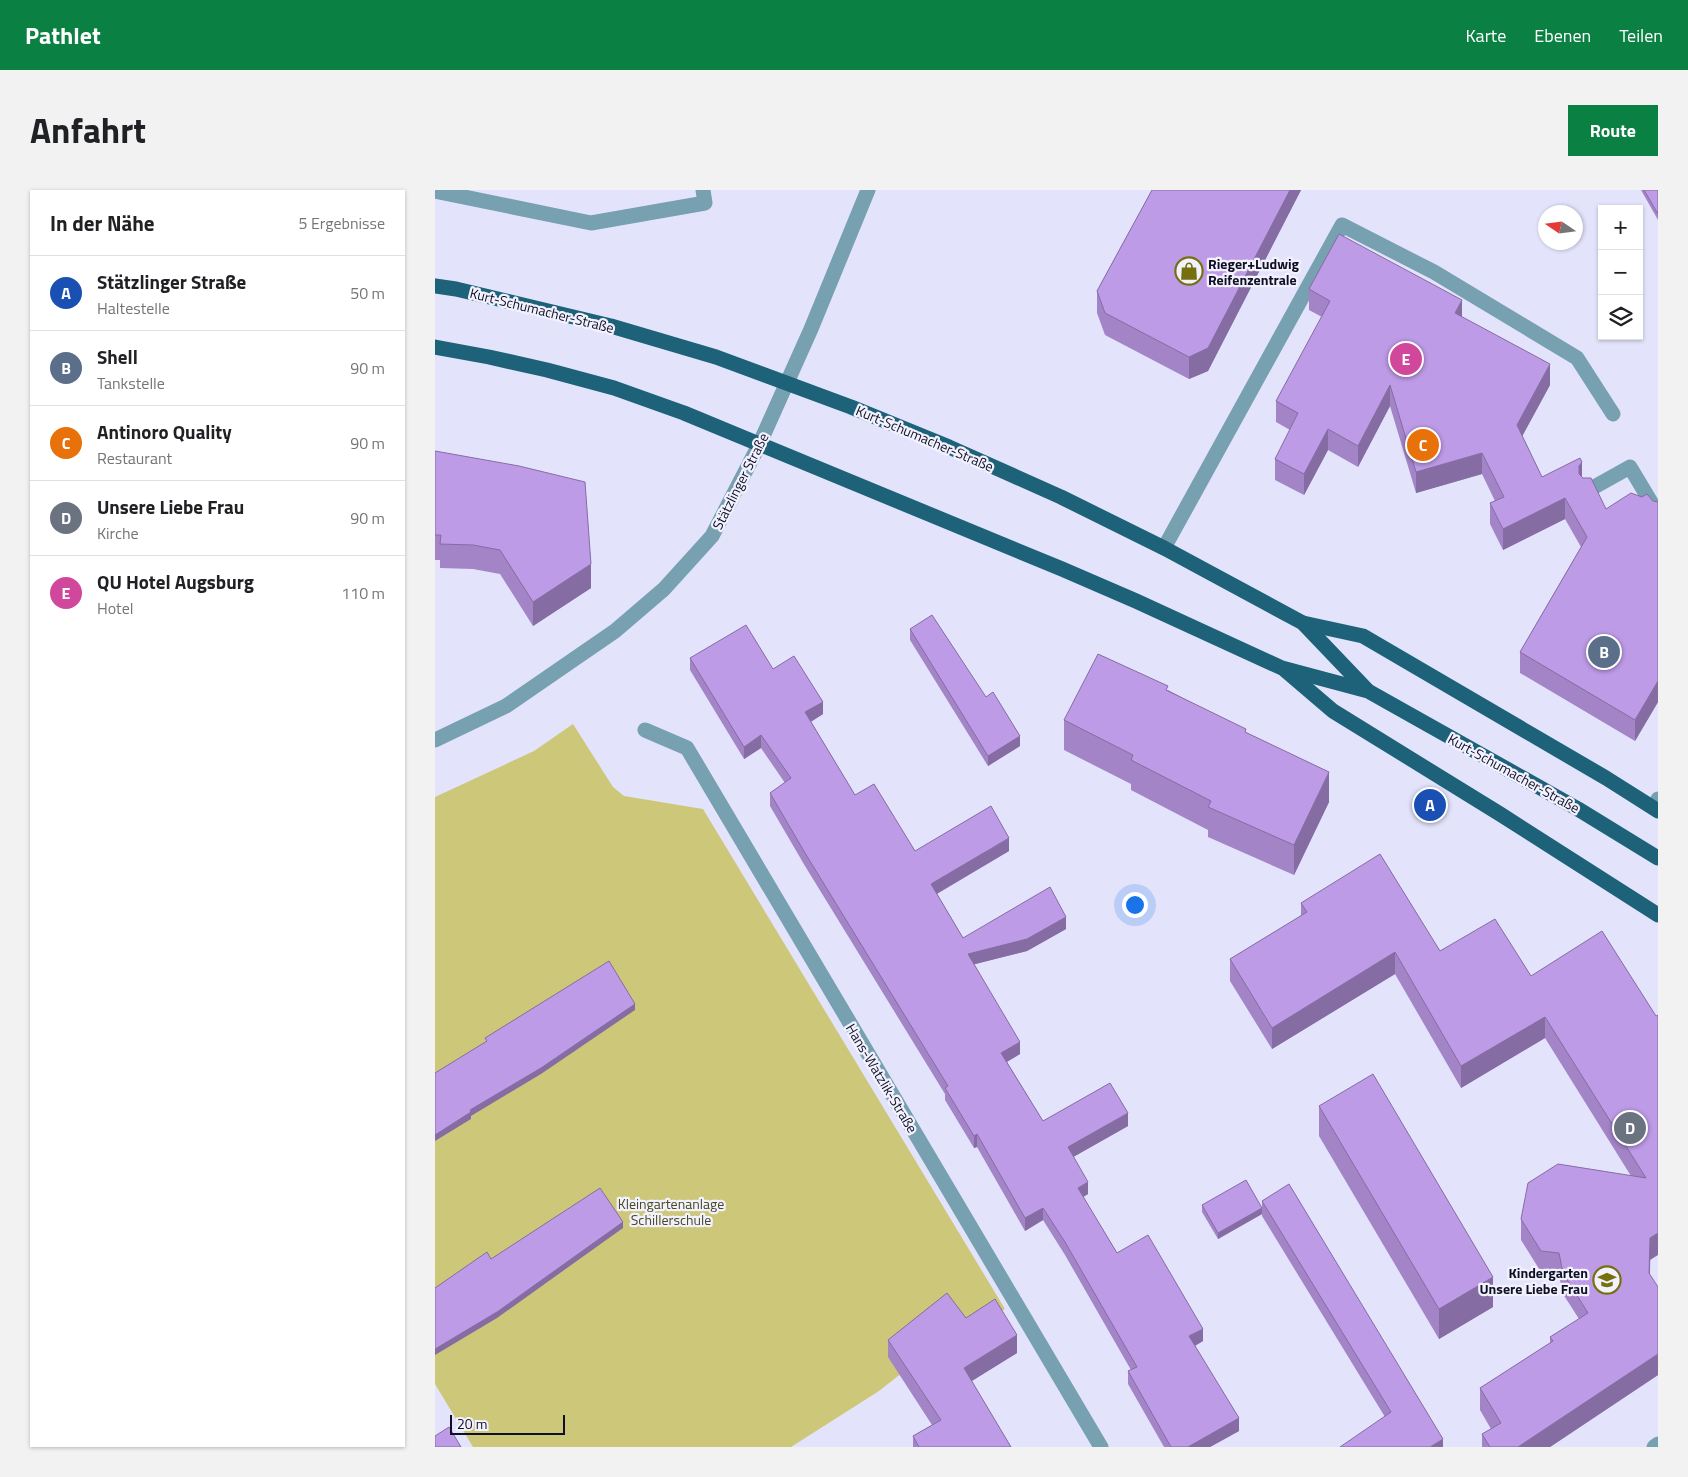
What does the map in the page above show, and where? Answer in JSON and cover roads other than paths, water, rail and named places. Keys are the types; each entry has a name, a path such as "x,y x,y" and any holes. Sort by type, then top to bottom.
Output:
{"main road":[{"name":"Kurt-Schumacher-Straße","path":"435,286 456,289 611,326 716,357 786,382 949,447 1061,497 1164,548 1303,623 1368,691"},
{"name":"Kurt-Schumacher-Straße","path":"435,347 489,356 614,388 684,413 1063,569 1282,668 1368,691 1578,808 1658,858"},
{"path":"1303,623 1363,636 1605,778 1657,806"},
{"path":"1282,668 1333,711 1500,814 1658,915"}],"street":[{"path":"435,191 591,223 705,203 703,190"},
{"name":"Stätzlinger Straße","path":"435,740 506,706 615,631 664,589 712,536 759,445 811,329 868,190"},
{"path":"1164,548 1342,225 1434,272 1577,358 1613,414"},
{"path":"1587,491 1630,467 1658,514"},
{"name":"Hans-Watzlik-Straße","path":"645,730 687,748 1101,1447"},
{"path":"1654,1447 1658,1444"}],"place":[{"name":"Rieger+Ludwig Reifenzentrale","path":"1189,271"},
{"name":"QU Hotel Augsburg","path":"1406,359"},
{"name":"Antinoro Quality","path":"1423,445"},
{"name":"Shell","path":"1604,652"},
{"name":"Stätzlinger Straße","path":"1430,805"},
{"name":"Unsere Liebe Frau","path":"1630,1128"},
{"name":"Kindergarten Unsere Liebe Frau","path":"1607,1280"}],"park label":[{"name":"Kleingartenanlage Schillerschule","path":"671,1212"}]}
